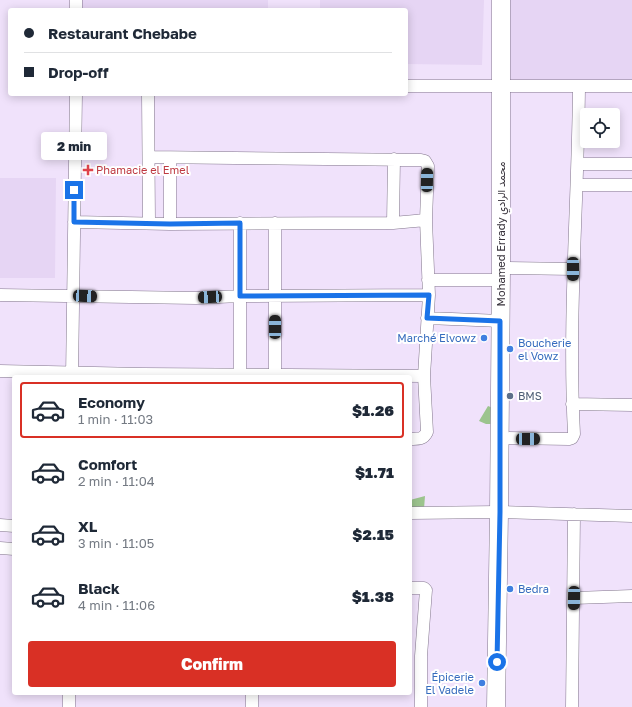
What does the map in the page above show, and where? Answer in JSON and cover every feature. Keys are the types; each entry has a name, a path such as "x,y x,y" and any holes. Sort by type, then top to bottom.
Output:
{"street":[{"name":"Mohamed Errady محمد الرادي","path":"496,707 500,512 501,0"},
{"path":"408,86 632,86"},
{"path":"500,438 569,439 572,438 574,434 572,404 573,269 578,164 579,87"},
{"path":"72,375 76,96"},
{"path":"148,96 149,222"},
{"path":"149,157 425,161 428,166 426,220 429,295 424,376 427,432 425,437 420,439 412,439"},
{"path":"170,158 170,224"},
{"path":"393,223 394,160"},
{"path":"578,164 632,164"},
{"path":"577,185 632,185"},
{"path":"74,222 149,222 170,224 393,223 426,220"},
{"path":"240,223 240,374"},
{"path":"275,223 275,374"},
{"path":"428,280 573,269"},
{"path":"0,295 196,298 240,296 429,295"},
{"path":"427,318 500,321"},
{"path":"0,371 72,375 332,375"},
{"path":"412,376 424,376"},
{"path":"572,404 632,405"},
{"path":"412,513 500,512 632,516"},
{"path":"569,707 574,598 574,514"},
{"path":"0,525 12,526"},
{"path":"0,548 12,548"},
{"path":"412,588 424,588 426,590 416,656 420,707"},
{"path":"574,598 632,596"},
{"path":"69,695 69,707"},
{"path":"252,695 252,707"}],"shaded area":[{"path":"80,0 268,0 268,8 80,8"},
{"path":"320,0 484,0 482,65 408,64 408,8 320,8"},
{"path":"506,0 632,0 632,80 506,80"},
{"path":"0,178 56,178 55,278 0,278"}],"green space":[{"path":"488,406 498,410 497,424 486,424 479,421"},
{"path":"425,496 424,509 412,512 412,499"}],"place":[{"name":"Phamacie el Emel","path":"88,170"},
{"name":"Marché Elvowz","path":"484,338"},
{"name":"Boucherie el Vowz","path":"510,349"},
{"name":"BMS","path":"510,396"},
{"name":"Bedra","path":"510,589"},
{"name":"Épicerie El Vadele","path":"482,683"}],"route":[{"path":"74,190 74,222 149,222 170,224 240,223 240,296 429,295 427,318 500,321 500,512 497,662"}]}
